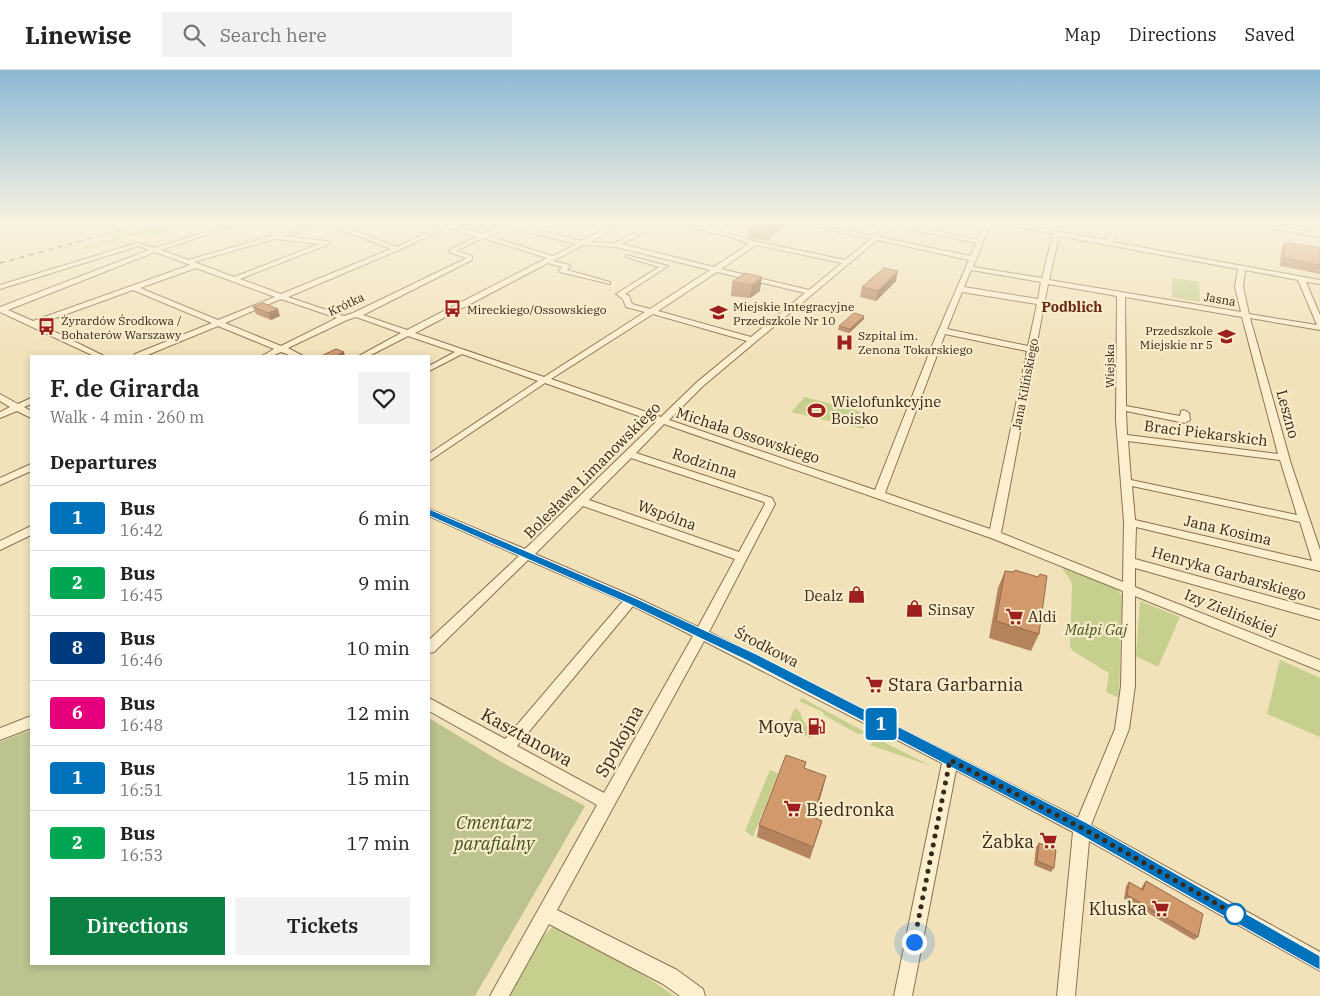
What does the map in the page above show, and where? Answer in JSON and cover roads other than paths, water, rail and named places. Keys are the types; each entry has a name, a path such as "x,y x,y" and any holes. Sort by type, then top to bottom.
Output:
{"street":[{"path":"0,287 70,265"},
{"path":"0,309 115,265"},
{"path":"33,324 196,265"},
{"path":"198,265 344,318"},
{"path":"235,279 270,265"},
{"path":"140,355 357,265"},
{"name":"Krótka","path":"268,355 344,318 356,315 456,265"},
{"path":"365,355 538,265"},
{"path":"565,265 567,266 561,270 563,272 608,283"},
{"path":"662,265 665,266 620,294 626,298 629,305 752,340"},
{"path":"701,265 810,292"},
{"path":"430,457 574,360 579,359 651,311 716,265"},
{"name":"Bolesława Limanowskiego","path":"430,647 700,384 842,265"},
{"path":"879,494 970,265"},
{"name":"Jana Kilińskiego","path":"994,535 1049,265"},
{"path":"1232,265 1320,282"},
{"name":"Leszno","path":"1242,267 1239,286 1246,315 1285,458 1320,567"},
{"name":"Jasna","path":"969,268 1320,326"},
{"path":"1301,278 1320,326"},
{"path":"134,288 297,355"},
{"path":"960,289 1041,302"},
{"name":"Wiejska","path":"1066,996 1082,828 1122,729 1130,662 1130,522 1128,482 1121,420 1121,293"},
{"path":"0,309 98,355"},
{"name":"Michała Ossowskiego","path":"356,315 662,422 879,494 994,535 1130,588"},
{"path":"943,331 1031,349"},
{"path":"430,363 458,350"},
{"path":"430,368 458,350"},
{"path":"0,397 30,414"},
{"path":"0,415 30,402"},
{"path":"1122,408 1184,420 1184,413"},
{"name":"Braci Piekarskich","path":"1124,438 1285,458"},
{"name":"Rodzinna","path":"628,454 768,500 770,504"},
{"path":"0,482 30,467"},
{"path":"1128,482 1305,520"},
{"name":"Wspólna","path":"582,500 742,557"},
{"name":"Spokojna","path":"499,996 702,633 770,504"},
{"name":"Środkowa","path":"430,512 702,633 1082,828 1320,962"},
{"name":"Jana Kosima","path":"1130,522 1320,567"},
{"path":"0,546 30,531"},
{"name":"Henryka Garbarskiego","path":"1130,562 1320,615"},
{"name":"Izy Zielińskiej","path":"1130,588 1320,666"},
{"path":"507,747 631,600"},
{"name":"Kasztanowa","path":"430,705 607,803"},
{"path":"0,734 30,722"},
{"path":"903,996 950,760"},
{"path":"545,913 670,977 696,996"}],"place":[{"name":"Mireckiego/Ossowskiego","path":"453,309"},
{"name":"Miejskie Integracyjne Przedszkole Nr 10","path":"719,313"},
{"name":"Żyrardów Środkowa / Bohaterów Warszawy","path":"47,327"},
{"name":"Przedszkole Miejskie nr 5","path":"1227,337"},
{"name":"Szpital im. Zenona Tokarskiego","path":"844,342"},
{"name":"Wielofunkcyjne Boisko","path":"817,410"},
{"name":"Dealz","path":"857,595"},
{"name":"Sinsay","path":"914,609"},
{"name":"Aldi","path":"1014,616"},
{"name":"Stara Garbarnia","path":"874,684"},
{"name":"Moya","path":"817,726"},
{"name":"Biedronka","path":"792,809"},
{"name":"Żabka","path":"1048,841"},
{"name":"Kluska","path":"1161,908"}],"district":[{"name":"Podblich","path":"1072,307"}],"park label":[{"name":"Małpi Gaj","path":"1096,629"},
{"name":"Cmentarz parafialny","path":"494,832"}]}
